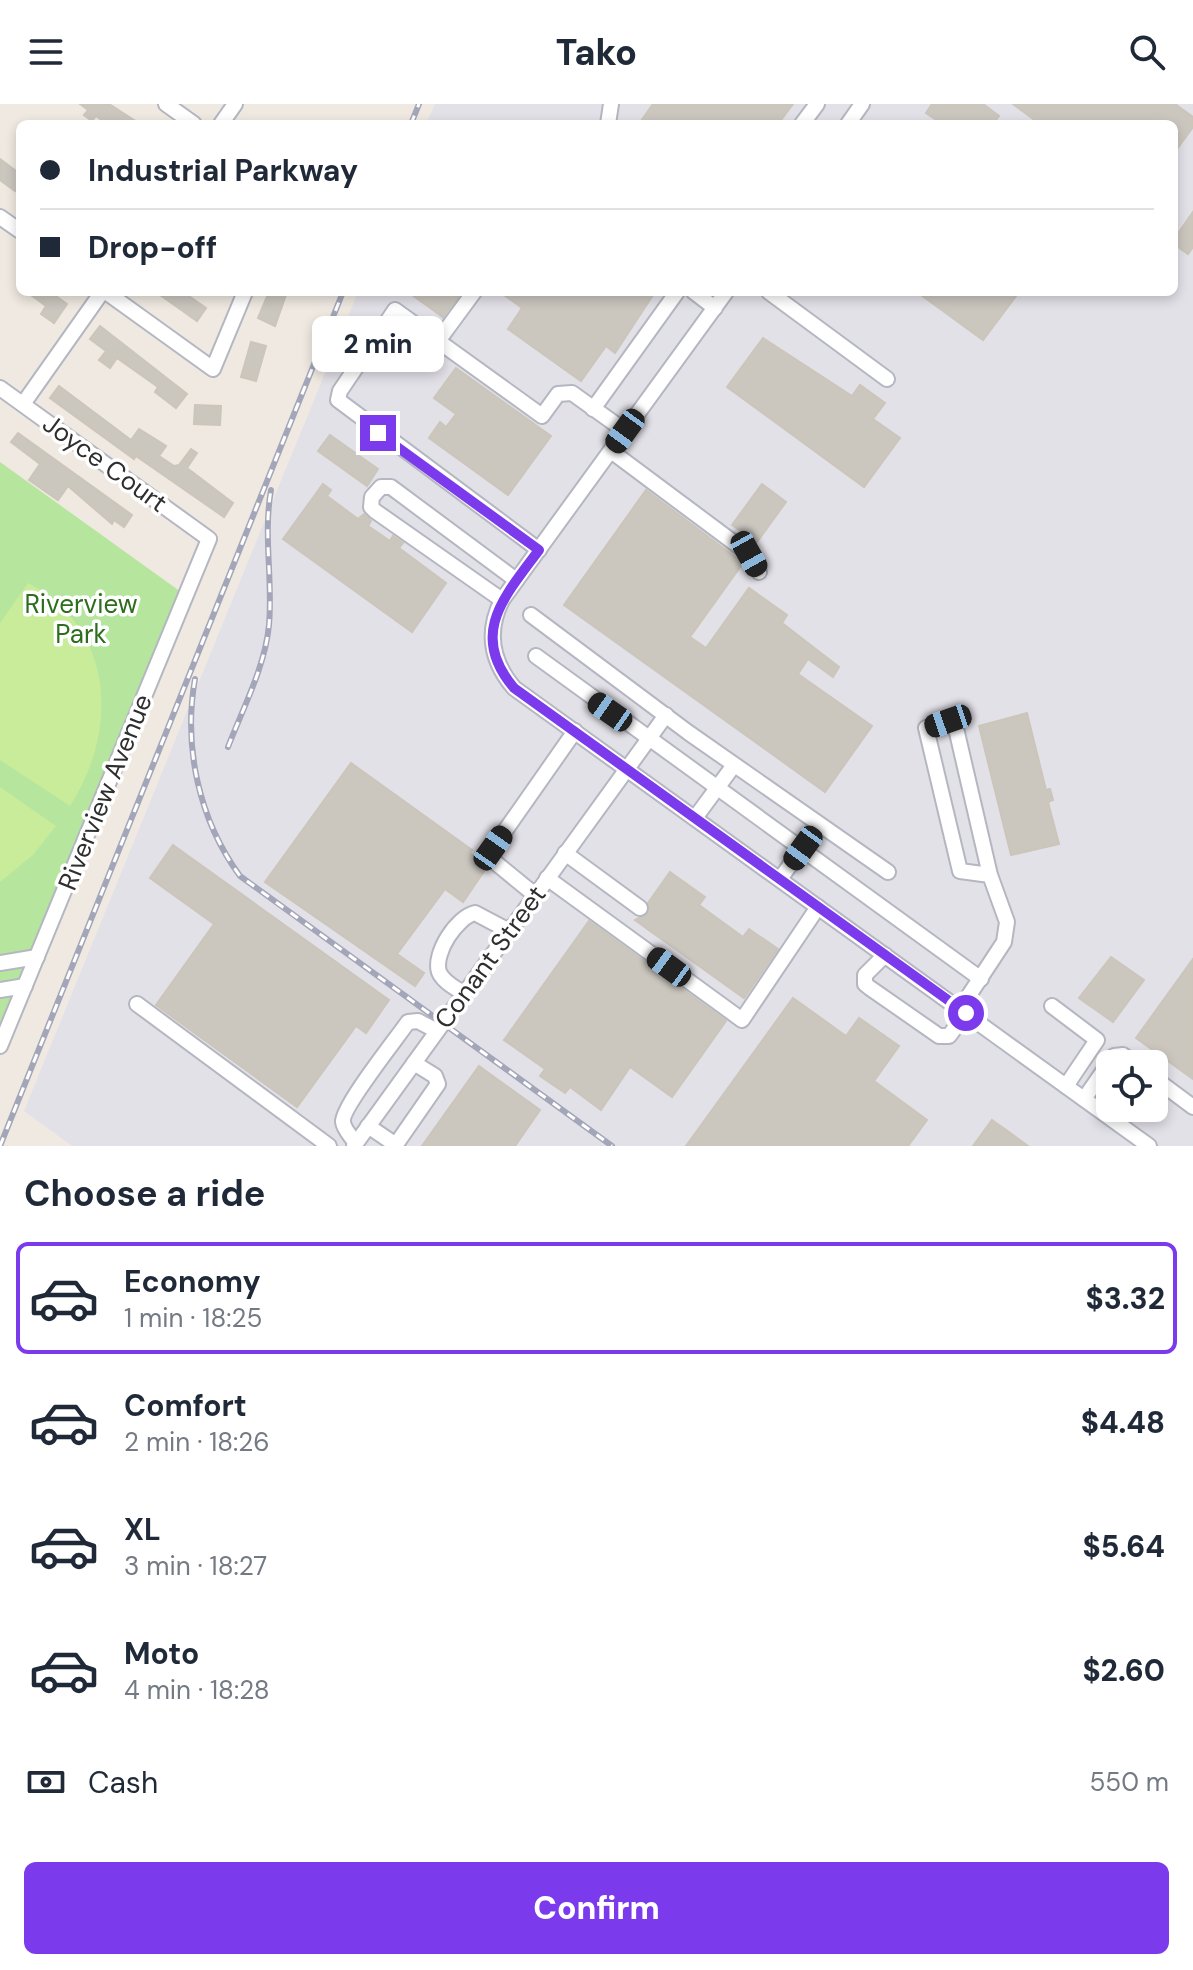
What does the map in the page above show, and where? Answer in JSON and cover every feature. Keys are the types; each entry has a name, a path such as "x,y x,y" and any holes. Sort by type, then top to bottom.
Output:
{"street":[{"path":"166,104 188,120"},
{"path":"23,404 101,296"},
{"path":"110,296 213,369 243,296"},
{"path":"438,341 471,296"},
{"path":"593,409 674,296"},
{"path":"699,296 715,308"},
{"path":"723,296 502,600 491,634 500,671 514,688 1149,1146"},
{"path":"774,296 887,379"},
{"path":"539,550 338,400 340,391 395,310 542,416 558,394 572,393 625,431"},
{"name":"Joyce Court","path":"0,388 209,539"},
{"path":"611,451 749,554 759,572"},
{"path":"502,600 375,511 371,507 372,497 381,487 391,487 516,580"},
{"name":"Riverview Avenue","path":"0,1046 6,1016 25,986 209,539"},
{"path":"531,615 734,765 888,872"},
{"path":"536,656 981,979"},
{"name":"Conant Street","path":"355,1145 666,715"},
{"path":"885,955 865,975 865,984 939,1036 949,1036 1004,942 1007,922 990,875 955,724 948,721 926,728 960,871 990,875"},
{"path":"535,895 496,863 492,856 493,848 575,731"},
{"path":"695,818 734,765"},
{"path":"780,879 819,825"},
{"path":"565,853 640,908"},
{"path":"547,878 742,1020 818,907"},
{"path":"464,994 443,978 438,968 439,954 461,921 475,913 509,931"},
{"path":"0,963 37,957"},
{"path":"0,990 25,986"},
{"path":"137,1004 329,1146"},
{"path":"1052,1006 1097,1040 1066,1086"},
{"path":"355,1145 343,1125 344,1115 380,1060 408,1022 418,1021 437,1031"},
{"path":"368,1126 395,1145 438,1084 435,1076 414,1063"},
{"path":"1084,1099 1096,1082"},
{"path":"1168,1088 1193,1107"}],"shaded area":[{"path":"435,104 1193,104 1193,1146 72,1146 24,1111 356,296 1178,296 1178,120 428,120"}],"green space":[{"name":"Riverview Park","path":"0,462 181,592 0,1026"},
{"path":"28,583 57,603 78,627 92,654 100,683 101,714 96,746 86,776 70,806 0,760 0,623"},
{"path":"0,787 56,826 33,855 0,882"}],"building":[{"path":"80,104 109,104 134,120 102,120 96,116 91,120 84,115 88,110"},
{"path":"653,104 793,104 781,120 642,120"},
{"path":"932,104 983,104 999,116 996,120 936,120 926,113"},
{"path":"1013,104 1175,104 1193,117 1193,127 1178,148 1178,120 1035,120"},
{"path":"0,159 16,171 15,191 0,180"},
{"path":"1193,212 1193,247 1188,254 1178,247 1178,233"},
{"path":"32,296 56,296 67,304 54,323 41,314 46,306"},
{"path":"162,296 189,296 206,308 197,321"},
{"path":"267,296 286,296 275,326 258,318"},
{"path":"414,296 459,296 443,317"},
{"path":"506,296 652,296 615,353 606,346 581,381 508,329 522,308"},
{"path":"922,296 1016,296 983,340"},
{"path":"100,326 187,394 176,408 155,392 158,387 117,358 110,368 99,360 106,351 90,339"},
{"path":"763,338 852,396 860,385 885,403 873,419 900,438 864,487 727,387"},
{"path":"251,342 266,346 256,381 241,377"},
{"path":"456,368 551,436 508,495 429,438 440,422 446,427 456,414 434,398"},
{"path":"59,386 131,440 139,429 166,446 159,456 174,466 179,465 191,449 197,453 187,468 233,503 224,517 136,456 134,459 50,398"},
{"path":"195,405 221,406 220,425 194,424"},
{"path":"18,433 132,515 124,527 114,520 112,524 68,486 58,500 29,480 40,464 11,442"},
{"path":"330,435 378,469 367,486 318,451"},
{"path":"323,484 331,490 327,496 358,519 364,514 371,521 368,526 390,541 393,536 403,543 399,548 446,583 412,632 283,539"},
{"path":"762,484 786,502 757,542 732,525"},
{"path":"646,490 743,563 690,637 706,648 749,588 787,615 782,623 839,667 833,677 808,659 798,674 872,726 825,792 564,605"},
{"path":"1027,713 1046,790 1050,789 1053,800 1048,802 1059,844 1011,855 979,726"},
{"path":"351,763 472,850 470,853 487,867 463,902 445,889 397,954 424,973 415,986 265,882"},
{"path":"173,845 389,1000 366,1033 356,1026 297,1107 156,1005 214,924 150,878"},
{"path":"670,872 705,897 699,905 743,937 749,929 778,949 744,998 635,920 648,913 648,903"},
{"path":"589,921 726,1021 672,1097 630,1067 601,1110 570,1087 565,1093 540,1076 545,1069 504,1040"},
{"path":"1111,957 1144,980 1113,1022 1079,998"},
{"path":"1193,959 1193,1079 1168,1061 1168,1050 1153,1050 1136,1038"},
{"path":"793,998 846,1036 859,1018 899,1046 874,1081 927,1120 908,1146 686,1146"},
{"path":"479,1066 540,1110 515,1146 422,1146"},
{"path":"992,1120 1009,1132 1028,1146 973,1146"}],"railway":[{"path":"413,120 419,104"},
{"path":"0,1146 341,296"},
{"path":"228,747 267,641 271,490"},
{"path":"195,679 191,731 198,782 214,831 240,876 612,1146"}],"route":[{"path":"378,433 539,550 502,600 491,634 500,671 514,688 966,1013"}]}
